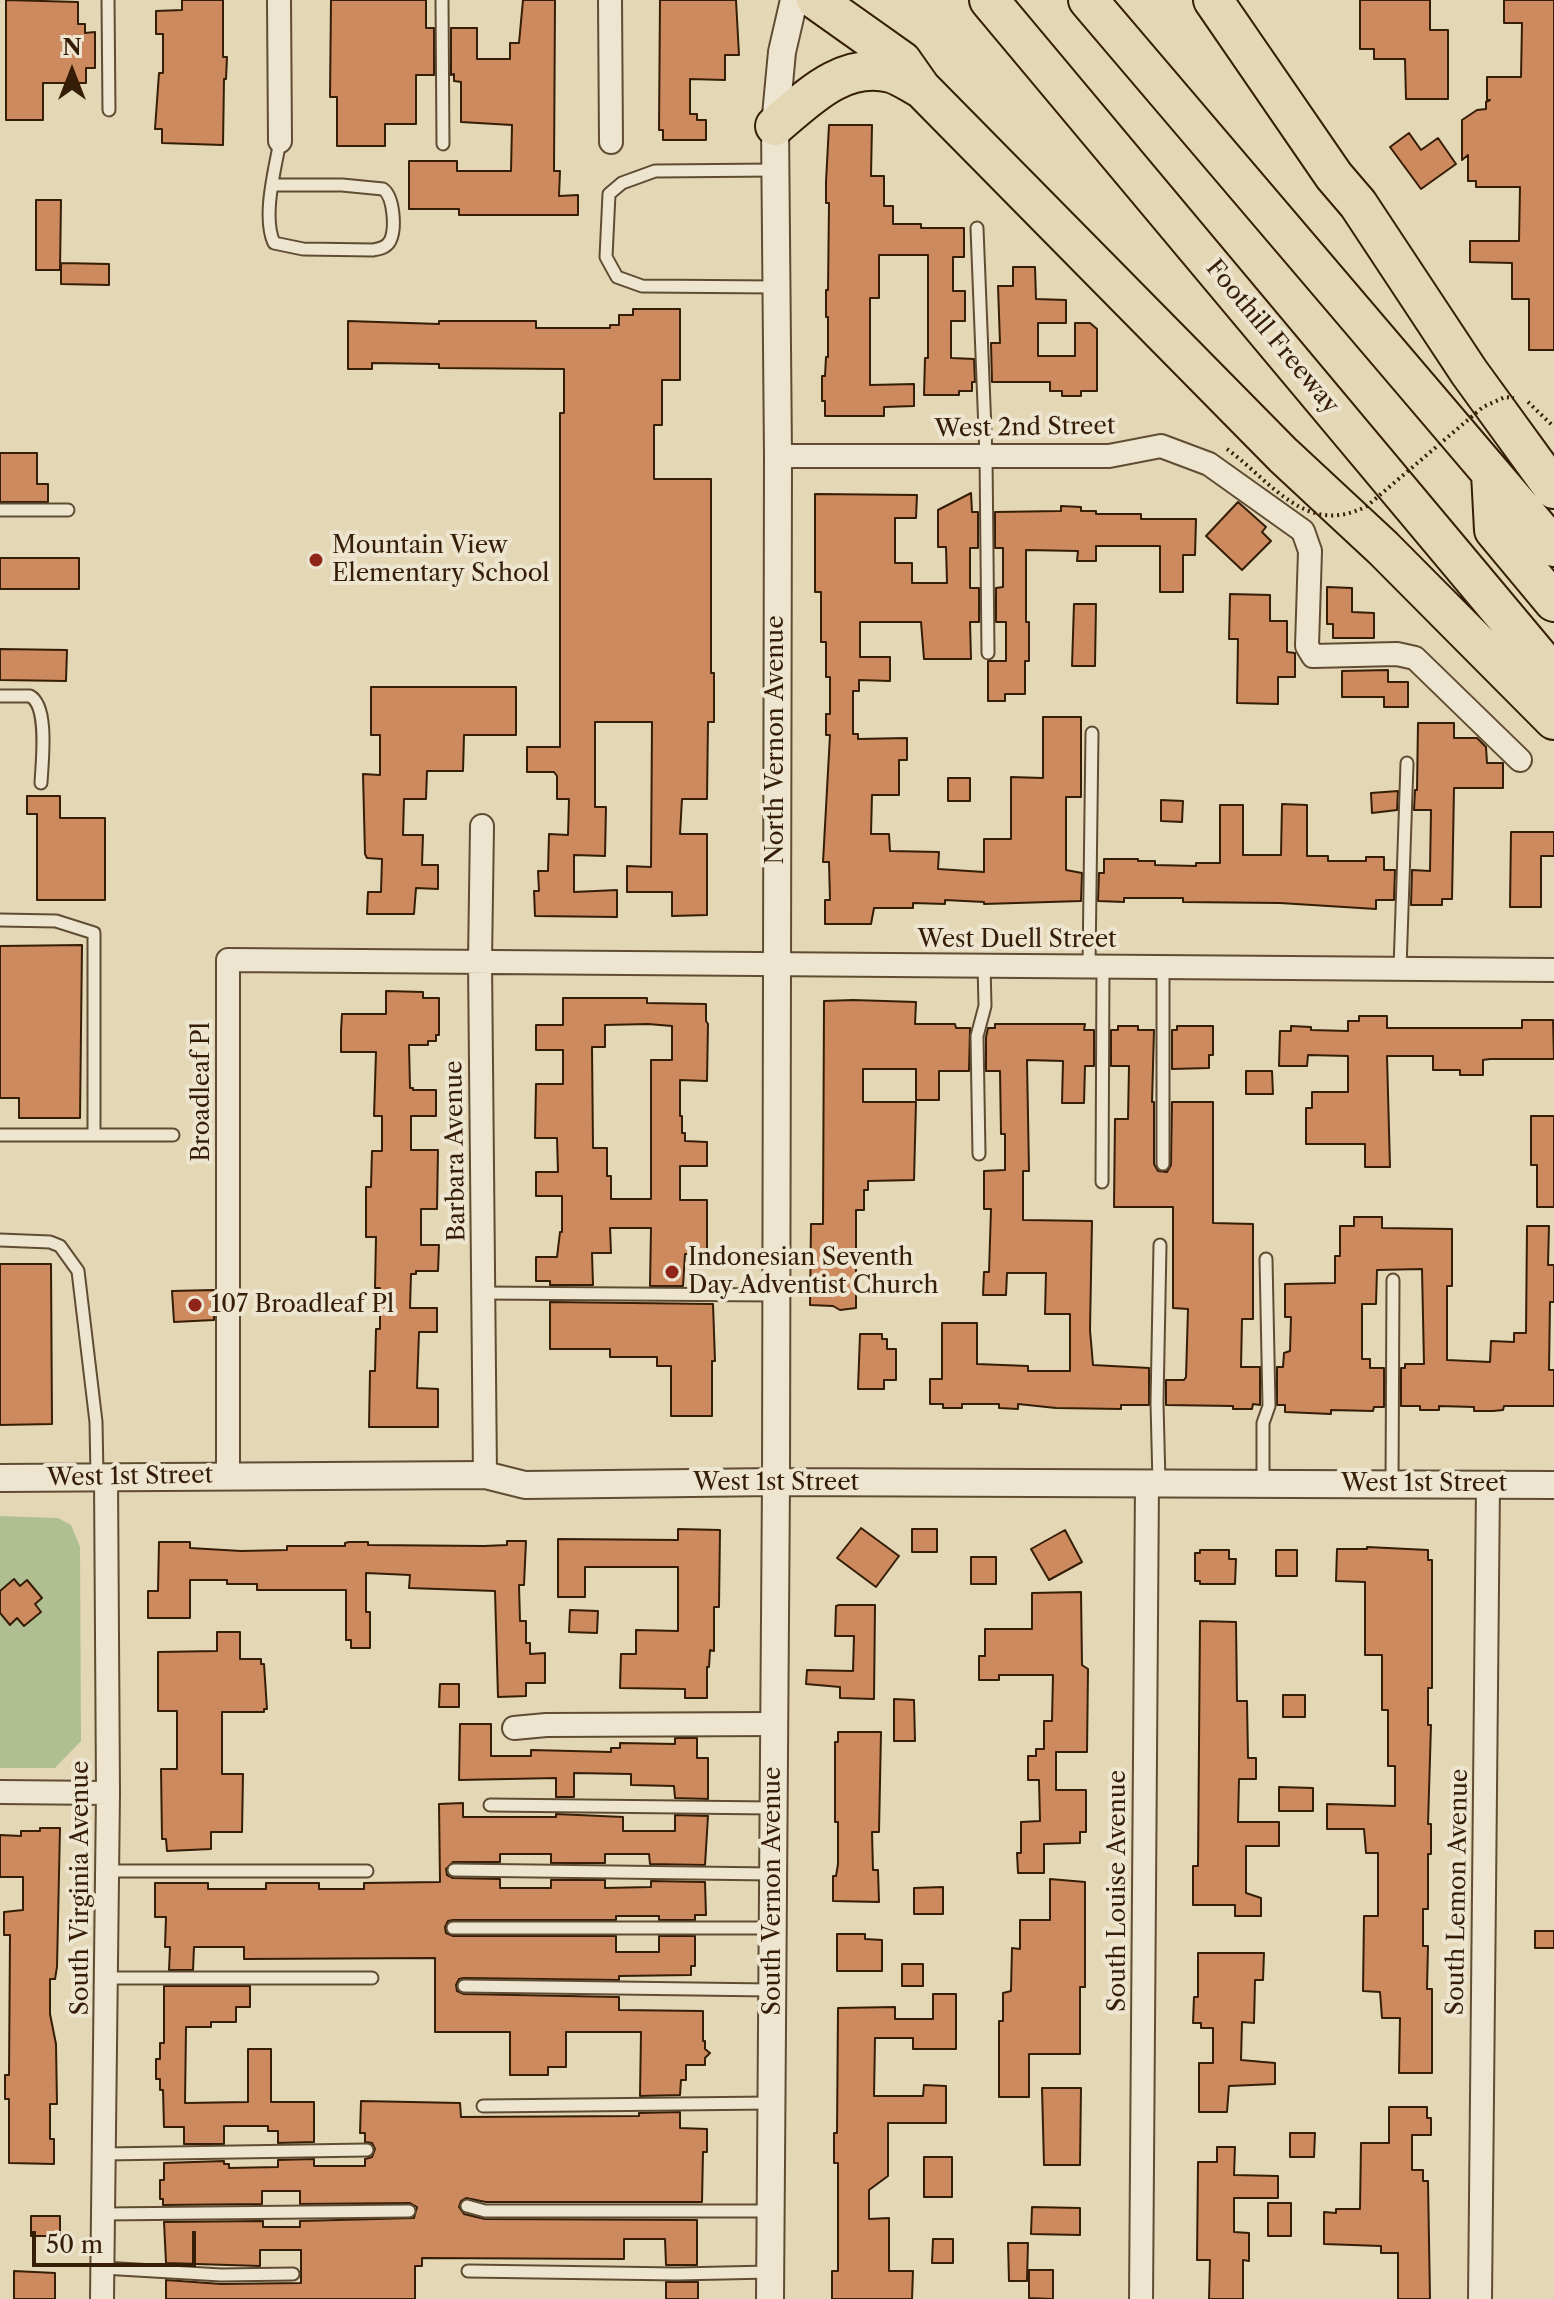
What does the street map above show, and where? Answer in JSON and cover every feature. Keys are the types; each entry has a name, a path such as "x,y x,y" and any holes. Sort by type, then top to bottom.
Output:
{"highway":[{"path":"816,0 902,61 921,88 1283,455 1383,548 1554,720"},
{"name":"Foothill Freeway","path":"989,0 1554,675"},
{"path":"1088,0 1554,547"},
{"path":"1213,0 1334,176 1358,204 1469,372 1554,489"},
{"path":"775,126 827,83 843,76 866,72 891,73 921,88"},
{"path":"1491,473 1494,530 1554,602"},
{"path":"1510,624 1554,632"}],"street":[{"path":"279,0 280,141"},
{"path":"610,0 611,142"},
{"name":"North Vernon Avenue","path":"776,1482 778,456 775,126 782,52 794,0"},
{"name":"West 2nd Street","path":"778,456 1109,456 1161,446 1209,464 1303,531 1310,551 1307,646 1313,656 1397,654 1415,658 1520,760"},
{"name":"Barbara Avenue","path":"482,826 480,961 485,1475"},
{"name":"Broadleaf Pl","path":"228,1476 228,960 480,961"},
{"name":"West Duell Street","path":"480,961 1554,970"},
{"name":"West 1st Street","path":"0,1478 485,1475 525,1485 776,1482 1554,1485"},
{"name":"South Virginia Avenue","path":"101,1477 108,1793 102,2299"},
{"name":"South Vernon Avenue","path":"770,2299 776,1482"},
{"name":"South Louise Avenue","path":"1141,2299 1153,1483"},
{"name":"South Lemon Avenue","path":"1480,2299 1488,1485"},
{"path":"514,1728 546,1725 774,1724"},
{"path":"0,1792 108,1793"}],"lane":[{"path":"108,0 109,110"},
{"path":"442,0 443,144"},
{"path":"272,185 342,185 383,189 389,193 391,200 390,242 383,248 373,250 303,249 274,243 269,220 272,185 280,141"},
{"path":"776,170 655,171 622,183 609,194 606,257 617,277 642,286 776,287"},
{"path":"977,228 986,456 988,653"},
{"path":"0,510 68,510"},
{"path":"0,696 30,696 40,704 41,783"},
{"path":"1092,733 1102,1182"},
{"path":"1400,968 1407,763"},
{"path":"0,920 56,921 94,933 94,1133"},
{"path":"979,1154 977,1036 985,1006 984,965"},
{"path":"1163,966 1163,1164"},
{"path":"0,1135 173,1135"},
{"path":"0,1240 50,1242 60,1246 78,1271 101,1477"},
{"path":"1153,1483 1160,1245"},
{"path":"1263,1484 1263,1423 1269,1406 1266,1259"},
{"path":"1392,1484 1393,1280"},
{"path":"483,1293 775,1295"},
{"path":"490,1805 773,1808"},
{"path":"454,1870 773,1874"},
{"path":"107,1871 367,1871"},
{"path":"453,1928 773,1928"},
{"path":"106,1978 372,1978"},
{"path":"464,1986 772,1990"},
{"path":"483,2106 772,2103"},
{"path":"104,2154 367,2150"},
{"path":"467,2206 485,2211 771,2211"},
{"path":"103,2214 409,2211"},
{"path":"103,2268 221,2275 293,2274"},
{"path":"468,2271 770,2272"}],"path":[{"path":"1227,449 1284,499 1315,514 1344,515 1367,506 1483,407 1505,397 1514,398"}],"green space":[{"path":"0,1516 58,1518 71,1525 80,1547 81,1741 55,1768 0,1768"}],"building":[{"path":"6,0 78,2 78,24 85,24 85,33 95,32 95,68 86,68 86,83 43,83 43,120 6,120"},
{"path":"182,0 223,0 223,57 227,57 223,145 162,143 162,129 155,129 159,73 163,73 163,34 156,34 156,11 182,10"},
{"path":"331,0 426,0 426,28 434,28 434,75 416,75 416,124 385,124 385,146 337,146 337,97 330,97"},
{"path":"523,0 555,0 554,171 560,171 559,196 578,195 578,215 459,215 459,209 409,209 409,161 457,161 457,171 511,171 512,125 461,122 461,82 454,81 454,74 451,75 451,28 477,28 477,59 510,59 510,43 519,43"},
{"path":"660,0 736,0 739,55 725,55 725,80 690,79 690,114 697,114 697,120 706,120 706,140 663,140 663,130 659,130"},
{"path":"1360,0 1430,0 1430,30 1448,30 1448,99 1406,99 1405,59 1374,59 1374,49 1360,49"},
{"path":"1504,0 1554,0 1554,350 1529,350 1529,299 1512,299 1512,263 1470,262 1470,241 1519,241 1520,187 1476,187 1476,181 1468,181 1468,155 1462,160 1462,120 1477,110 1486,109 1486,102 1490,100 1487,100 1487,77 1521,77 1522,23 1504,23"},
{"path":"829,125 872,125 871,176 884,176 884,206 893,206 893,224 921,224 921,228 964,228 964,257 953,257 953,291 965,291 965,321 951,321 951,358 974,359 975,382 972,382 972,391 959,391 959,395 924,395 925,358 928,358 928,255 879,255 879,298 870,298 870,385 914,384 914,406 884,407 884,416 825,416 822,376 825,376 828,357 826,290 829,203 826,203 826,182"},
{"path":"1409,133 1421,150 1438,138 1456,164 1421,189 1390,147"},
{"path":"36,200 61,200 60,270 36,270"},
{"path":"61,263 109,264 109,285 61,284"},
{"path":"1013,267 1035,267 1036,299 1066,300 1066,323 1038,323 1038,356 1075,356 1075,323 1090,323 1097,329 1097,391 1081,391 1081,396 1062,396 1062,391 1050,391 1050,382 992,382 991,343 1000,343 998,286 1013,286"},
{"path":"633,309 680,309 680,380 662,380 662,425 654,425 654,479 711,479 714,722 708,722 707,799 682,799 680,834 707,834 707,915 672,916 672,892 627,892 627,866 651,867 652,722 595,722 595,807 606,807 605,856 574,855 574,892 617,890 617,917 535,916 534,891 539,891 538,871 548,871 549,834 568,835 569,799 557,799 557,776 554,772 527,772 527,747 560,747 560,413 564,413 564,369 439,368 439,364 372,363 372,369 348,369 348,321 439,324 439,321 536,321 536,328 610,328 610,325 619,325 619,315 633,315"},
{"path":"0,453 37,453 37,484 48,484 48,502 0,502"},
{"path":"971,493 972,512 978,512 978,548 970,548 970,588 979,588 979,622 970,622 971,659 924,659 921,622 860,622 860,657 890,657 890,681 859,680 859,691 853,691 853,734 858,734 858,739 907,738 907,760 899,760 899,795 872,795 871,834 889,834 890,851 939,852 938,869 984,872 984,839 1011,839 1011,777 1043,778 1043,717 1081,717 1081,797 1066,797 1066,870 1082,873 1081,901 984,904 945,900 945,904 913,903 913,908 874,908 871,924 825,924 825,900 830,900 829,862 823,862 830,735 826,735 826,714 830,714 830,677 826,677 826,642 821,642 821,592 815,592 815,494 917,495 916,518 895,518 895,563 912,563 912,583 947,583 946,547 938,547 938,510"},
{"path":"1238,502 1266,527 1262,532 1271,541 1242,570 1206,536"},
{"path":"1061,506 1081,507 1081,511 1096,511 1096,514 1141,514 1141,519 1196,519 1195,555 1183,555 1183,592 1160,592 1160,546 1096,546 1096,561 1077,561 1078,551 1026,550 1029,661 1025,661 1025,694 1005,694 1005,701 988,701 988,661 1006,661 1006,622 996,622 996,588 1003,587 1003,548 995,548 995,512 1061,511"},
{"path":"0,558 79,558 79,589 0,589"},
{"path":"1327,587 1352,588 1352,612 1374,613 1374,638 1333,638 1333,624 1327,624"},
{"path":"1230,594 1270,595 1270,621 1287,621 1287,652 1295,653 1295,677 1278,677 1278,704 1237,703 1238,639 1229,639"},
{"path":"1074,604 1096,604 1095,666 1072,666"},
{"path":"0,649 67,650 66,681 0,680"},
{"path":"1388,670 1388,682 1408,682 1408,707 1384,707 1384,697 1342,697 1342,671"},
{"path":"371,687 516,687 516,735 464,735 463,771 427,771 426,799 404,799 403,835 423,835 422,865 438,865 438,889 416,888 414,914 367,914 368,892 381,892 382,859 367,858 365,854 363,774 380,775 380,735 371,735"},
{"path":"1418,723 1454,723 1454,738 1477,738 1486,747 1487,763 1503,763 1503,788 1454,788 1452,899 1442,899 1442,905 1411,905 1412,870 1430,871 1431,810 1414,810"},
{"path":"948,778 970,778 970,801 948,801"},
{"path":"1398,791 1397,810 1372,813 1371,793"},
{"path":"27,796 60,796 60,818 105,818 105,900 37,900 37,814 27,814"},
{"path":"1161,800 1183,801 1182,822 1161,821"},
{"path":"1282,804 1307,805 1307,856 1328,856 1328,861 1366,861 1366,857 1384,857 1384,870 1395,870 1394,900 1376,900 1376,909 1280,903 1183,902 1183,898 1098,901 1099,873 1104,873 1104,859 1155,861 1155,865 1220,863 1220,805 1243,805 1243,855 1281,855"},
{"path":"1511,832 1554,832 1554,856 1541,856 1541,907 1510,907"},
{"path":"82,945 80,1118 19,1118 19,1098 0,1098 0,946"},
{"path":"386,991 423,992 423,998 439,998 439,1035 436,1035 436,1041 428,1041 428,1045 409,1045 410,1088 436,1090 436,1116 411,1116 411,1150 438,1150 437,1209 421,1209 421,1245 439,1245 438,1271 416,1271 416,1274 411,1274 410,1308 437,1308 437,1332 419,1332 417,1388 438,1389 438,1427 369,1427 370,1371 375,1371 376,1329 380,1329 380,1288 375,1288 376,1237 366,1237 366,1187 371,1187 372,1151 382,1151 382,1116 374,1116 376,1052 341,1052 341,1031 342,1014 386,1014"},
{"path":"563,998 647,998 647,1003 706,1004 707,1081 680,1080 680,1116 685,1141 707,1142 707,1166 680,1166 680,1200 707,1200 707,1254 685,1254 683,1286 650,1286 651,1228 610,1228 611,1253 592,1253 593,1285 550,1285 550,1281 536,1281 536,1257 557,1257 562,1232 562,1196 536,1196 536,1172 558,1172 557,1138 535,1138 536,1084 563,1084 563,1050 536,1050 536,1025 563,1025","holes":["605,1025 672,1026 672,1060 651,1060 651,1199 611,1199 607,1148 593,1148 592,1047 605,1047"]},
{"path":"824,1001 916,1002 915,1024 955,1024 956,1028 970,1028 969,1071 939,1071 939,1100 916,1100 916,1069 863,1069 863,1102 916,1102 914,1180 868,1181 868,1190 864,1190 864,1210 856,1210 856,1308 840,1310 833,1306 810,1305 811,1224 823,1224"},
{"path":"1359,1016 1387,1016 1387,1028 1522,1028 1522,1020 1553,1020 1554,1059 1483,1060 1483,1075 1460,1075 1460,1070 1433,1070 1433,1056 1387,1056 1390,1167 1365,1167 1365,1144 1306,1144 1306,1108 1312,1108 1312,1092 1348,1092 1348,1056 1308,1055 1307,1066 1279,1066 1280,1031 1291,1031 1291,1026 1348,1031 1348,1021 1359,1021"},
{"path":"995,1024 1085,1024 1084,1030 1094,1030 1094,1066 1085,1066 1084,1103 1062,1103 1063,1061 1027,1060 1029,1171 1023,1171 1023,1220 1092,1221 1090,1330 1093,1365 1149,1368 1149,1405 1121,1405 1121,1409 1018,1404 1018,1409 999,1408 999,1404 962,1404 962,1408 943,1408 943,1404 930,1404 930,1379 942,1379 942,1323 977,1323 977,1364 1028,1366 1028,1371 1070,1371 1070,1314 1045,1314 1046,1273 1007,1273 1006,1295 983,1295 984,1272 989,1272 991,1209 984,1209 984,1171 1005,1170 1000,1071 986,1071 986,1037 988,1028 995,1028"},
{"path":"1118,1026 1154,1030 1152,1102 1154,1164 1158,1171 1167,1172 1171,1165 1172,1102 1213,1102 1213,1223 1253,1224 1253,1319 1242,1319 1241,1367 1260,1367 1260,1405 1253,1404 1252,1409 1166,1405 1166,1380 1184,1380 1186,1377 1188,1309 1173,1308 1173,1207 1114,1207 1115,1119 1128,1119 1129,1066 1111,1066 1111,1030 1118,1030"},
{"path":"1177,1026 1213,1026 1213,1055 1209,1055 1209,1068 1172,1069 1172,1030 1177,1030"},
{"path":"1246,1071 1272,1071 1273,1094 1246,1094"},
{"path":"1531,1116 1554,1116 1554,1207 1537,1207 1537,1165 1531,1165"},
{"path":"1354,1217 1382,1217 1382,1228 1452,1229 1452,1286 1447,1286 1447,1360 1490,1362 1491,1341 1514,1342 1514,1333 1526,1333 1527,1226 1549,1226 1548,1265 1554,1265 1554,1302 1550,1302 1549,1370 1554,1370 1554,1406 1504,1406 1503,1410 1474,1411 1474,1407 1439,1406 1439,1410 1420,1410 1420,1406 1401,1406 1401,1368 1405,1368 1405,1364 1424,1364 1422,1269 1377,1270 1376,1304 1362,1304 1362,1359 1370,1359 1370,1368 1384,1368 1384,1407 1374,1407 1373,1411 1331,1410 1331,1414 1285,1412 1285,1405 1277,1405 1277,1367 1283,1367 1284,1353 1290,1351 1291,1317 1285,1317 1285,1284 1335,1283 1335,1256 1340,1256 1340,1226 1354,1226"},
{"path":"0,1264 51,1264 52,1424 0,1425"},
{"name":"107 Broadleaf Pl","path":"214,1290 214,1320 174,1322 172,1291"},
{"path":"550,1302 713,1304 715,1361 712,1361 712,1416 671,1416 671,1366 657,1366 657,1357 610,1357 610,1349 550,1349"},
{"path":"860,1334 882,1334 882,1339 887,1339 887,1349 896,1349 896,1380 884,1380 884,1389 858,1389"},
{"path":"861,1528 899,1556 876,1587 837,1558"},
{"path":"678,1529 720,1530 719,1607 714,1607 714,1651 710,1650 707,1667 707,1698 685,1698 685,1689 620,1688 621,1654 636,1654 636,1630 678,1631 678,1567 585,1567 585,1597 558,1597 558,1539 678,1540"},
{"path":"912,1529 937,1529 937,1552 912,1552"},
{"path":"1065,1530 1082,1562 1049,1580 1031,1549"},
{"path":"507,1541 526,1541 524,1585 519,1585 520,1621 526,1621 526,1643 530,1643 530,1654 545,1653 545,1683 526,1683 526,1696 498,1697 495,1591 409,1588 410,1575 366,1573 370,1648 351,1648 351,1640 346,1640 346,1590 257,1590 257,1584 190,1580 190,1618 148,1618 148,1591 158,1591 159,1542 190,1542 190,1548 241,1551 287,1550 287,1546 345,1546 349,1542 368,1542 368,1545 484,1546 507,1545"},
{"path":"1337,1549 1428,1550 1428,1560 1432,1560 1432,1688 1428,1688 1428,1725 1431,1725 1428,1824 1431,1824 1431,1854 1428,1854 1428,1909 1423,1909 1423,1946 1428,1946 1427,1989 1432,1989 1432,2073 1399,2073 1400,2018 1382,2018 1380,1992 1363,1991 1364,1916 1378,1916 1378,1853 1366,1853 1364,1829 1327,1829 1327,1804 1395,1806 1395,1766 1388,1766 1388,1710 1382,1710 1382,1655 1365,1655 1365,1582 1336,1581"},
{"path":"1200,1550 1229,1550 1229,1559 1236,1559 1235,1584 1200,1584 1200,1581 1195,1581 1195,1553 1200,1553"},
{"path":"1276,1550 1297,1550 1297,1576 1276,1576"},
{"path":"971,1557 996,1557 996,1584 971,1584"},
{"path":"14,1579 20,1586 27,1580 42,1598 35,1604 41,1612 24,1626 17,1618 10,1625 0,1613 0,1591"},
{"path":"1081,1592 1082,1665 1088,1669 1087,1752 1056,1752 1056,1790 1086,1790 1086,1832 1080,1832 1080,1843 1044,1844 1044,1873 1018,1873 1021,1822 1040,1821 1039,1780 1028,1780 1028,1756 1036,1756 1036,1749 1044,1749 1044,1721 1052,1721 1053,1675 999,1675 999,1680 979,1680 979,1656 985,1656 985,1629 1032,1629 1032,1593"},
{"path":"875,1605 874,1699 840,1698 840,1687 806,1684 807,1670 853,1671 854,1636 835,1636 836,1606"},
{"path":"570,1610 598,1611 597,1633 569,1632"},
{"path":"1200,1621 1236,1622 1237,1701 1247,1701 1248,1758 1256,1758 1256,1779 1239,1779 1238,1822 1279,1822 1279,1846 1246,1846 1246,1893 1261,1898 1261,1916 1235,1916 1235,1905 1193,1905 1193,1866 1198,1866"},
{"path":"217,1632 240,1632 240,1659 261,1659 261,1664 264,1664 267,1709 264,1712 222,1712 222,1774 243,1774 242,1832 211,1832 211,1849 167,1851 166,1839 162,1839 161,1769 177,1769 177,1711 158,1711 158,1652 217,1651"},
{"path":"440,1684 459,1684 459,1707 439,1707"},
{"path":"1283,1695 1305,1695 1305,1717 1283,1717"},
{"path":"894,1699 914,1700 915,1741 894,1741"},
{"path":"460,1724 491,1724 491,1756 531,1756 531,1750 611,1752 611,1748 620,1748 620,1743 675,1744 675,1738 697,1738 697,1758 708,1758 708,1799 675,1798 674,1786 631,1785 631,1774 574,1773 574,1797 556,1797 556,1778 459,1780"},
{"path":"838,1732 881,1732 879,1832 872,1832 873,1870 878,1870 879,1902 833,1901 833,1876 836,1876 838,1864 835,1742 838,1742"},
{"path":"1279,1787 1313,1788 1313,1811 1279,1811"},
{"path":"463,1803 463,1817 556,1817 556,1814 623,1817 623,1831 675,1831 675,1815 708,1816 705,1865 650,1864 649,1854 605,1854 605,1863 551,1863 551,1854 500,1854 500,1862 453,1862 446,1869 447,1875 453,1878 500,1879 500,1888 551,1888 551,1880 605,1880 605,1888 651,1887 651,1881 705,1882 706,1915 695,1915 695,1920 616,1916 616,1920 453,1920 448,1921 445,1927 446,1933 453,1936 616,1936 616,1952 659,1952 659,1936 695,1936 695,1966 691,1966 691,1975 619,1976 619,1980 464,1978 459,1979 456,1985 457,1991 464,1994 619,1997 619,2010 703,2011 703,2041 710,2053 705,2058 705,2065 686,2065 686,2080 681,2080 680,2095 640,2096 641,2032 566,2032 566,2067 548,2067 548,2075 510,2075 510,2032 435,2032 435,1958 244,1959 244,1947 194,1947 193,1970 169,1970 170,1947 165,1947 166,1917 155,1917 155,1883 208,1883 208,1889 266,1889 266,1883 319,1883 319,1889 364,1889 364,1883 440,1882 439,1804"},
{"path":"40,1828 60,1828 57,1967 55,1979 50,1979 50,2014 56,2044 57,2104 50,2104 54,2164 9,2163 9,2099 5,2099 5,2075 9,2075 10,1935 4,1935 4,1912 23,1910 23,1877 0,1877 0,1835 21,1836 21,1831 40,1831"},
{"path":"1050,1879 1085,1882 1085,1987 1080,1987 1080,2054 1029,2054 1029,2097 999,2097 999,2021 1003,2021 1003,1993 1011,1991 1012,1948 1020,1949 1020,1920 1050,1920"},
{"path":"943,1887 943,1914 914,1914 914,1888"},
{"path":"1535,1931 1554,1931 1554,1948 1535,1948"},
{"path":"837,1934 865,1934 865,1939 882,1940 882,1971 837,1971"},
{"path":"1198,1953 1264,1953 1263,1980 1255,1980 1254,2023 1242,2022 1241,2060 1275,2063 1275,2084 1229,2086 1227,2112 1199,2112 1199,2063 1213,2063 1213,2028 1201,2028 1201,2023 1193,2023 1194,1997 1198,1997"},
{"path":"902,1964 923,1964 923,1986 902,1986"},
{"path":"164,1986 250,1986 250,2007 236,2007 236,2022 211,2022 211,2027 186,2027 185,2103 248,2102 248,2049 271,2049 271,2102 314,2102 314,2142 278,2143 278,2131 268,2131 268,2126 224,2126 224,2144 184,2144 184,2127 164,2127 163,2090 160,2090 160,2079 156,2079 156,2059 160,2059 160,2043 164,2043"},
{"path":"933,1994 956,1994 956,2049 913,2049 913,2038 875,2038 874,2096 923,2096 924,2085 946,2086 946,2123 888,2123 888,2176 869,2190 869,2219 889,2218 889,2271 913,2271 912,2299 832,2299 832,2271 838,2271 838,2163 834,2163 834,2133 837,2133 838,2008 895,2007 895,2019 933,2019"},
{"path":"1042,2088 1081,2088 1080,2165 1044,2165"},
{"path":"361,2101 460,2103 461,2117 639,2116 639,2113 680,2112 680,2128 707,2129 707,2152 703,2152 702,2202 486,2202 466,2198 459,2207 464,2214 485,2219 697,2220 697,2265 666,2265 665,2239 624,2239 624,2259 422,2258 422,2266 415,2266 415,2299 166,2299 166,2280 221,2284 301,2283 301,2250 260,2250 260,2266 166,2263 164,2222 263,2221 263,2227 300,2227 300,2221 414,2218 417,2207 410,2203 300,2204 300,2191 262,2191 262,2204 163,2205 163,2199 160,2199 164,2163 224,2161 229,2168 278,2167 278,2160 314,2159 314,2166 365,2166 365,2159 372,2157 375,2149 372,2143 365,2142 365,2133 360,2133"},
{"path":"1389,2107 1427,2107 1427,2118 1431,2118 1431,2135 1412,2135 1412,2170 1423,2170 1423,2181 1428,2181 1430,2299 1398,2299 1398,2253 1381,2253 1381,2246 1324,2244 1324,2212 1360,2209 1361,2143 1389,2143"},
{"path":"1290,2133 1315,2133 1314,2157 1290,2157"},
{"path":"1217,2147 1235,2147 1234,2175 1278,2176 1278,2198 1234,2198 1234,2232 1249,2233 1249,2261 1243,2260 1243,2299 1209,2299 1210,2260 1197,2260 1198,2162 1217,2162"},
{"path":"924,2157 952,2157 952,2197 924,2197"},
{"path":"1268,2203 1291,2203 1291,2236 1268,2236"},
{"path":"1032,2207 1080,2208 1080,2235 1031,2234"},
{"path":"31,2216 60,2216 60,2236 31,2236"},
{"path":"933,2239 953,2239 953,2263 932,2263"},
{"path":"1008,2243 1028,2243 1027,2281 1009,2281"},
{"path":"1029,2270 1053,2270 1053,2299 1029,2298"},
{"path":"14,2271 55,2273 55,2299 14,2299"},
{"path":"666,2282 698,2282 698,2299 666,2299"}],"place":[{"name":"Mountain View Elementary School","path":"316,560"},
{"name":"Indonesian Seventh Day Adventist Church","path":"672,1272"},
{"name":"107 Broadleaf Pl","path":"195,1305"}]}
